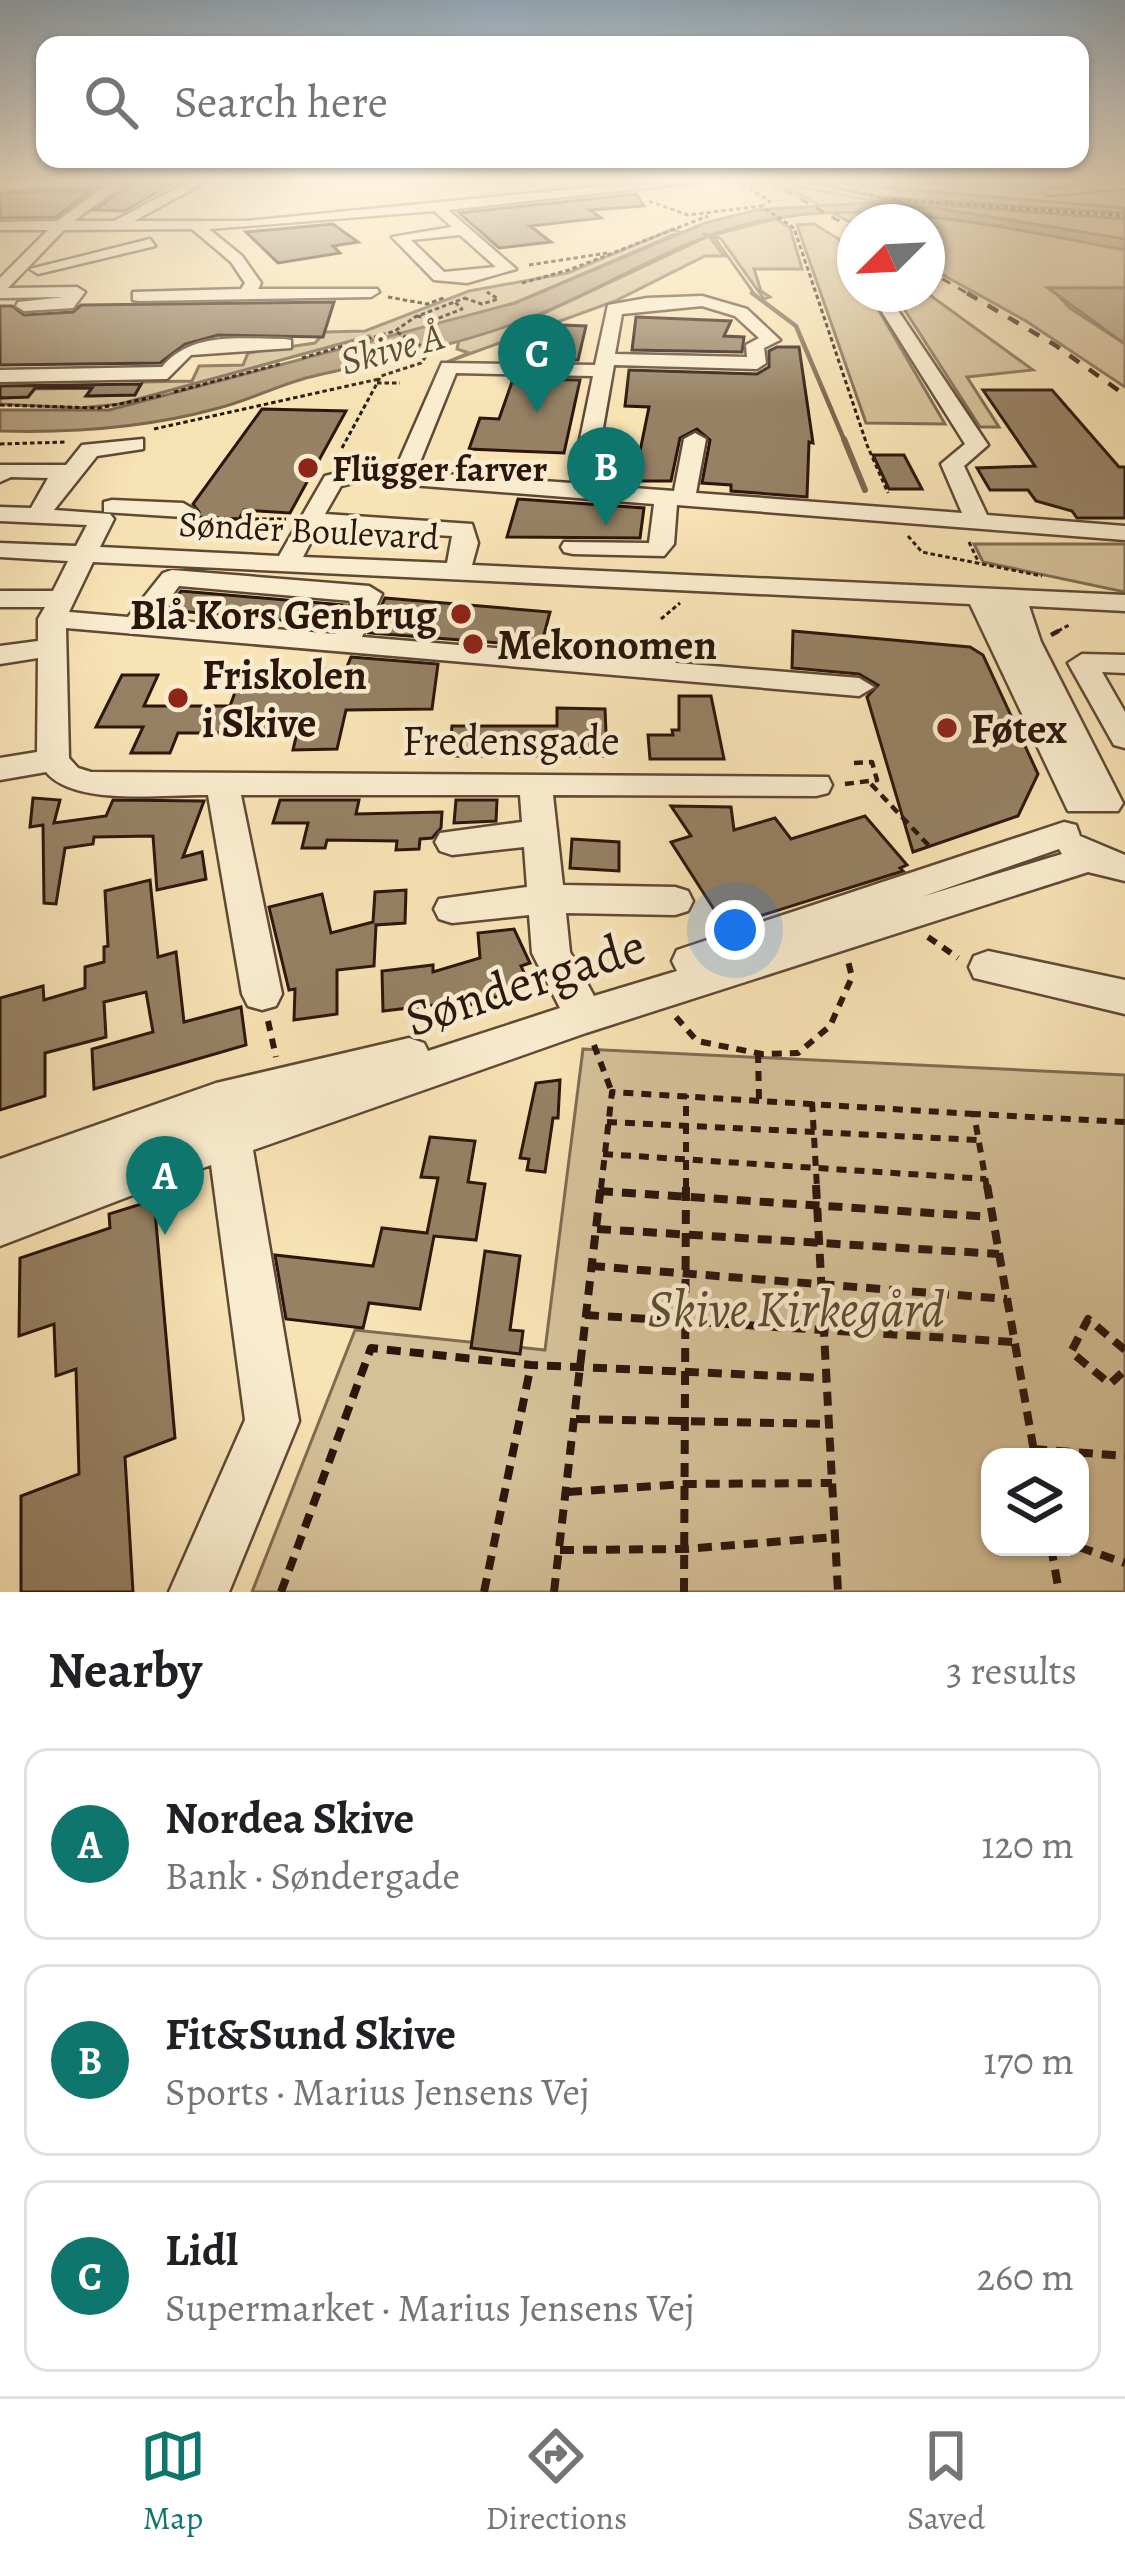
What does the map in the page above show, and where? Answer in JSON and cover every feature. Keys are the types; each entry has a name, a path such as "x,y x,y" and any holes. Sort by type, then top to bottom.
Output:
{"street":[{"path":"0,290 42,255"},
{"path":"0,269 29,269 84,255"},
{"path":"232,255 253,283 247,294"},
{"path":"420,255 440,277 467,278 480,255"},
{"path":"425,259 452,255"},
{"path":"0,290 77,292 68,304 25,306"},
{"path":"139,296 370,292"},
{"path":"403,477 449,367 604,365 757,363 755,345 771,340 752,306 646,303 614,309 604,365 581,490"},
{"path":"890,312 977,445 952,464 977,520"},
{"path":"0,376 167,373 184,351 211,345 285,344"},
{"path":"33,516 90,450 138,437"},
{"path":"573,547 655,550 662,544 694,439"},
{"path":"342,448 339,458 352,476"},
{"path":"0,475 5,470 66,472 33,516"},
{"path":"290,557 333,481 352,476 1125,533"},
{"path":"112,506 183,510"},
{"path":"0,514 102,519 54,622 53,760 0,769"},
{"path":"310,520 463,529 466,543 459,568"},
{"name":"Sønder Boulevard","path":"0,535 87,548"},
{"name":"Sønder Boulevard","path":"0,550 87,548 290,557 1125,608"},
{"path":"135,627 172,578 369,594 344,645"},
{"path":"3,602 54,622 859,687"},
{"path":"998,602 1027,642 1098,829"},
{"path":"0,655 54,622"},
{"path":"1125,664 1082,664 1125,738"},
{"name":"Fredensgade","path":"53,760 67,776 90,783 816,784"},
{"path":"224,785 262,994"},
{"path":"536,786 551,952 575,1000"},
{"name":"Søndergade","path":"0,1223 229,1137 656,995 904,920 1098,829"},
{"name":"Søndergade","path":"0,1181 195,1110 379,1066 1098,829"},
{"path":"452,842 540,832"},
{"path":"452,909 546,899 675,901"},
{"path":"988,967 1125,998"},
{"path":"199,1592 272,1421 229,1137"}],"path":[{"path":"519,284 555,278 606,255"},
{"path":"802,255 867,445 914,547 979,563"},
{"path":"370,292 427,304 460,290 467,278"},
{"path":"0,405 118,405 396,333 417,316 502,288"},
{"path":"464,298 482,304 498,299 485,291"},
{"path":"417,316 434,320 462,309 454,301"},
{"path":"138,437 378,381 421,363 430,351 396,333"},
{"path":"407,366 420,375"},
{"path":"378,381 400,383"},
{"path":"342,448 378,381"},
{"path":"0,442 71,441"},
{"path":"183,510 181,517 310,520"},
{"path":"661,619 671,613"},
{"path":"852,763 872,763 875,774"},
{"path":"872,784 930,850 938,847"},
{"path":"904,920 955,957 988,967"},
{"path":"656,995 698,1042 758,1053 798,1053 830,1026 852,977 843,938"},
{"path":"262,994 282,1086"},
{"path":"554,1592 612,1091 594,1046"},
{"path":"758,1053 759,1099"},
{"path":"612,1091 1125,1122"},
{"path":"684,1592 686,1095"},
{"path":"812,1102 838,1592"},
{"path":"974,1114 1033,1448"},
{"path":"606,1122 979,1140"},
{"path":"603,1154 986,1179"},
{"path":"599,1191 992,1217"},
{"path":"594,1229 999,1254"},
{"path":"591,1266 821,1280 1007,1299"},
{"path":"585,1315 1014,1342"},
{"path":"1125,1350 1088,1319 1070,1352 1110,1384 1125,1370"},
{"path":"281,1592 370,1348 531,1365 827,1378"},
{"path":"484,1592 531,1365"},
{"path":"574,1419 829,1424"},
{"path":"1089,1455 1125,1456"},
{"path":"566,1492 685,1484 832,1483"},
{"path":"560,1550 685,1549 835,1537"},
{"path":"1089,1550 1125,1563"},
{"path":"1052,1556 1058,1592"}],"green space":[{"path":"610,255 626,255 515,303 375,342 369,336 120,404 80,408 0,404 0,398 28,397 35,389 92,388 88,396 134,395 143,382 192,381 199,366 243,365 248,353 315,343 325,332 365,331 469,291 568,273"},
{"path":"668,255 724,256 705,256 615,301 447,362 469,353 457,349 459,340 544,313"},
{"path":"733,255 798,255 802,269 754,269 761,291 770,297 764,299"},
{"path":"808,255 837,255 837,312 880,312 945,424 866,423"},
{"path":"945,255 1125,255 1125,288 1051,288 1070,308 1125,344 1125,387 1026,321 945,276"},
{"path":"945,306 1033,370 967,377 999,427 980,427 906,312 945,312"},
{"path":"974,544 1125,544 1125,592 983,562"},
{"name":"Skive Kirkegård","path":"583,1049 1125,1075 1125,1592 252,1592 355,1330 545,1350"}],"water":[{"name":"Skive Å","path":"628,255 663,255 547,311 489,332 310,377 215,409 108,428 0,431 0,410 109,410 515,303"},
{"path":"1048,288 1125,288 1125,344"}],"building":[{"path":"270,255 326,255 278,263"},
{"path":"334,302 323,337 218,335 185,344 160,363 0,365 0,306 12,306 24,315 73,312 81,305"},
{"path":"636,317 731,321 724,336 744,337 742,352 632,350"},
{"path":"561,325 586,326 578,360 552,360"},
{"path":"799,347 813,443 809,442 807,497 731,491 731,485 702,483 710,440 697,429 680,438 671,481 598,481 602,458 638,461 649,407 625,406 629,370 757,374 769,367 769,351"},
{"path":"513,379 580,380 564,453 469,449 480,418 499,419"},
{"path":"141,384 135,395 86,396 92,388 35,388 28,397 0,398 0,386"},
{"path":"983,390 1052,390 1119,467 1125,467 1125,518 1077,518 1072,511 1036,501 1028,490 990,490 977,468 1035,466"},
{"path":"262,409 346,411 290,513 244,510 239,519 193,517 199,512 193,504"},
{"path":"873,455 904,455 922,489 889,489"},
{"path":"518,499 644,508 640,538 507,537"},
{"path":"181,591 345,605 335,625 167,610"},
{"path":"385,598 550,612 541,646 369,633"},
{"name":"Føtex","path":"793,631 970,647 983,655 1038,774 1018,816 913,852 867,697 878,685 859,674 792,668"},
{"path":"351,657 438,664 432,709 346,710 337,749 293,750 297,733 178,733 170,753 131,753 143,727 96,727 122,675 158,675 144,706 230,706 238,684 291,684 295,669 346,669"},
{"path":"679,696 711,696 724,759 650,759 648,735 673,735 672,730 679,730"},
{"path":"557,708 605,709 607,756 449,756 452,726 557,726"},
{"path":"33,798 60,800 54,823 106,816 113,800 204,801 183,857 202,852 206,879 157,890 153,836 94,837 93,844 65,848 56,904 44,903 43,825 30,827"},
{"path":"280,800 359,800 356,814 442,812 441,828 432,838 420,839 419,849 396,850 397,841 327,840 325,848 302,848 308,823 273,823"},
{"path":"456,800 497,800 496,821 454,823"},
{"path":"671,806 731,807 734,830 775,818 791,839 865,816 907,865 900,868 903,871 747,920 731,915 725,907 715,911 671,842 691,836"},
{"path":"572,839 619,842 619,871 570,868"},
{"path":"150,880 158,957 176,952 184,1022 241,1007 246,1045 94,1089 92,1049 153,1032 146,992 104,1002 106,1037 45,1053 45,1096 0,1110 0,998 43,986 44,1000 85,988 85,967 104,962 104,947 108,946 105,891"},
{"path":"406,890 405,923 376,925 374,966 337,970 337,1014 294,1020 295,989 289,990 269,907 322,894 331,933 373,922 375,892"},
{"path":"514,929 530,963 521,966 530,986 454,1010 452,1003 383,1011 382,971 433,965 433,972 480,958 478,933"},
{"path":"560,1080 558,1118 553,1118 545,1172 527,1170 529,1159 520,1158 536,1083"},
{"path":"430,1137 475,1141 468,1182 485,1184 476,1240 434,1236 420,1309 369,1303 363,1328 286,1319 275,1255 373,1266 382,1228 427,1233 438,1178 421,1177"},
{"path":"154,1200 175,1438 125,1457 133,1592 21,1592 21,1496 79,1474 76,1369 56,1376 54,1324 19,1336 20,1258 110,1228 109,1214"},
{"path":"485,1251 520,1256 510,1330 523,1331 520,1354 471,1348"}],"waterway":[{"path":"727,255 756,296"},
{"path":"752,293 756,296"},
{"path":"756,296 796,326 845,442"},
{"path":"844,439 865,490"}],"railway":[{"path":"945,280 972,296"},
{"path":"967,293 1055,345 1125,395"}],"place":[{"name":"Lidl","path":"537,413"},
{"name":"Flügger farver","path":"308,468"},
{"name":"Fit&Sund Skive","path":"606,526"},
{"name":"Blå Kors Genbrug","path":"461,614"},
{"name":"Mekonomen","path":"473,644"},
{"name":"Friskolen i Skive","path":"178,698"},
{"name":"Føtex","path":"947,728"},
{"name":"Nordea Skive","path":"165,1235"}]}
